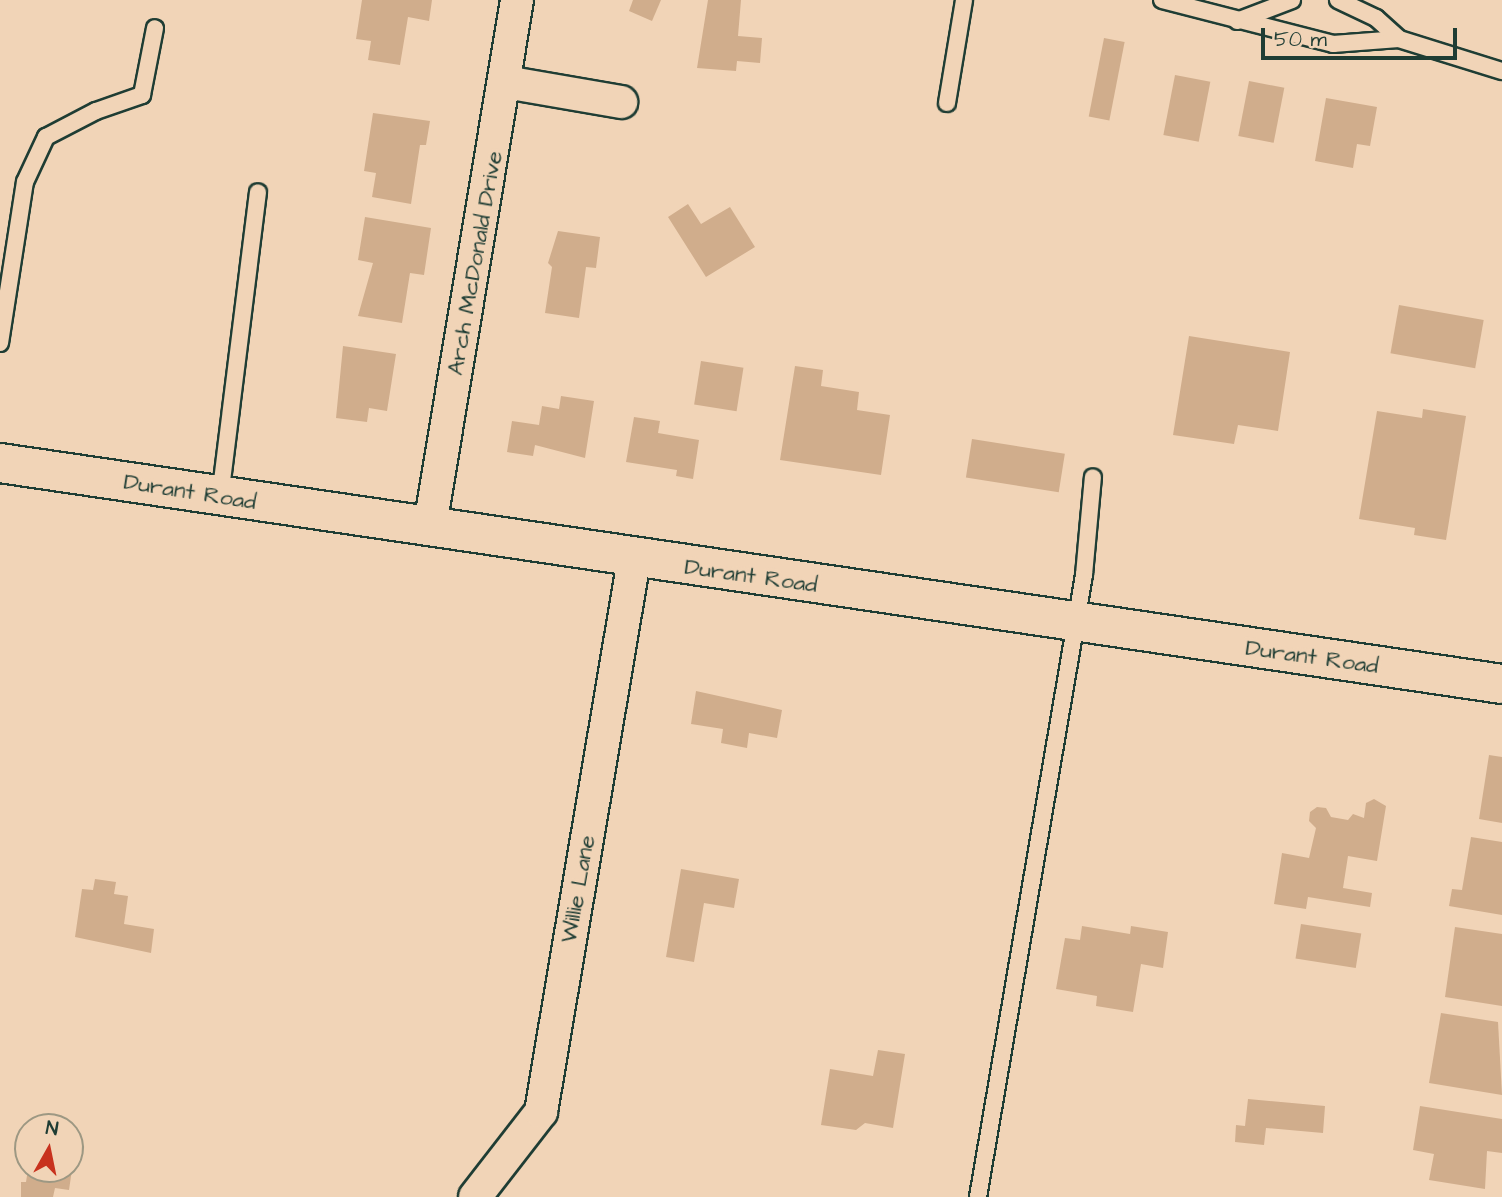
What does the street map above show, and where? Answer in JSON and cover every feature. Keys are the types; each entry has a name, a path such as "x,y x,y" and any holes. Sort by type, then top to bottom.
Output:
{"street":[{"name":"Arch McDonald Drive","path":"430,526 517,0"},
{"path":"505,82 621,102"},
{"name":"Durant Road","path":"0,463 634,559 1502,684"},
{"name":"Willie Lane","path":"475,1197 541,1112 634,559"}],"lane":[{"path":"947,103 964,0"},
{"path":"1162,0 1333,44 1399,38 1502,71"},
{"path":"1237,21 1292,0"},
{"path":"1338,0 1376,18 1399,38"},
{"path":"0,343 25,182 46,137 96,111 142,95 155,27"},
{"path":"220,497 257,192"},
{"path":"978,1197 1075,623 1093,477"}],"building":[{"path":"362,0 432,0 429,21 408,17 400,65 368,60 371,41 356,39"},
{"path":"633,0 661,0 652,21 629,11"},
{"path":"708,0 741,0 738,36 762,38 760,63 737,61 736,71 697,68"},
{"path":"1104,38 1125,42 1109,121 1089,117"},
{"path":"1175,75 1210,82 1199,142 1163,135"},
{"path":"1249,81 1284,88 1274,143 1238,136"},
{"path":"1326,98 1377,107 1370,146 1357,144 1353,168 1315,161"},
{"path":"373,113 430,121 426,145 420,145 411,204 372,197 376,173 364,171"},
{"path":"688,204 701,224 730,207 755,247 706,277 668,217"},
{"path":"365,217 431,228 424,275 410,273 402,323 358,316 373,263 358,260"},
{"path":"558,231 600,237 596,268 586,267 579,318 545,313 552,267 548,263"},
{"path":"1399,305 1484,320 1475,368 1390,353"},
{"path":"1189,336 1290,352 1278,431 1238,425 1234,444 1173,435"},
{"path":"343,346 396,354 387,411 369,408 367,422 336,418"},
{"path":"701,361 743,368 737,411 694,404"},
{"path":"795,366 823,370 821,386 859,392 857,410 890,415 881,475 780,460"},
{"path":"561,396 594,401 585,458 535,445 533,456 507,452 512,421 539,425 542,406 559,409"},
{"path":"1423,409 1466,416 1446,540 1414,535 1415,528 1359,519 1377,411 1422,418"},
{"path":"634,417 660,421 658,433 699,440 693,479 676,476 677,470 626,462"},
{"path":"972,439 1065,454 1059,492 966,478"},
{"path":"696,691 782,710 777,738 749,733 747,748 721,743 723,729 691,724"},
{"path":"1489,755 1502,757 1502,823 1479,819"},
{"path":"1374,799 1386,806 1377,861 1348,856 1343,888 1372,893 1370,907 1308,897 1306,909 1274,904 1282,853 1309,858 1316,828 1309,821 1310,812 1317,807 1326,808 1331,817 1348,820 1353,814 1364,818 1366,803"},
{"path":"1471,837 1502,842 1502,915 1449,906 1452,889 1462,890"},
{"path":"681,869 739,879 734,908 704,903 694,962 666,957"},
{"path":"95,879 116,882 114,894 128,896 124,924 154,929 151,953 75,937 82,889 93,890"},
{"path":"1301,924 1361,934 1356,968 1296,959"},
{"path":"1082,926 1130,934 1131,926 1168,932 1163,968 1141,964 1133,1012 1096,1006 1097,996 1056,989 1065,938 1080,940"},
{"path":"1455,927 1502,934 1502,1006 1445,997"},
{"path":"1441,1013 1498,1022 1502,1095 1429,1083"},
{"path":"878,1050 905,1054 893,1128 865,1123 856,1130 821,1125 830,1069 873,1076"},
{"path":"1248,1099 1325,1106 1323,1133 1266,1128 1264,1145 1235,1142 1236,1125 1245,1126"},
{"path":"1420,1106 1502,1119 1502,1153 1487,1151 1485,1189 1429,1180 1434,1154 1413,1150"},
{"path":"21,1183 70,1183 69,1190 55,1188 53,1197 21,1197"}]}
